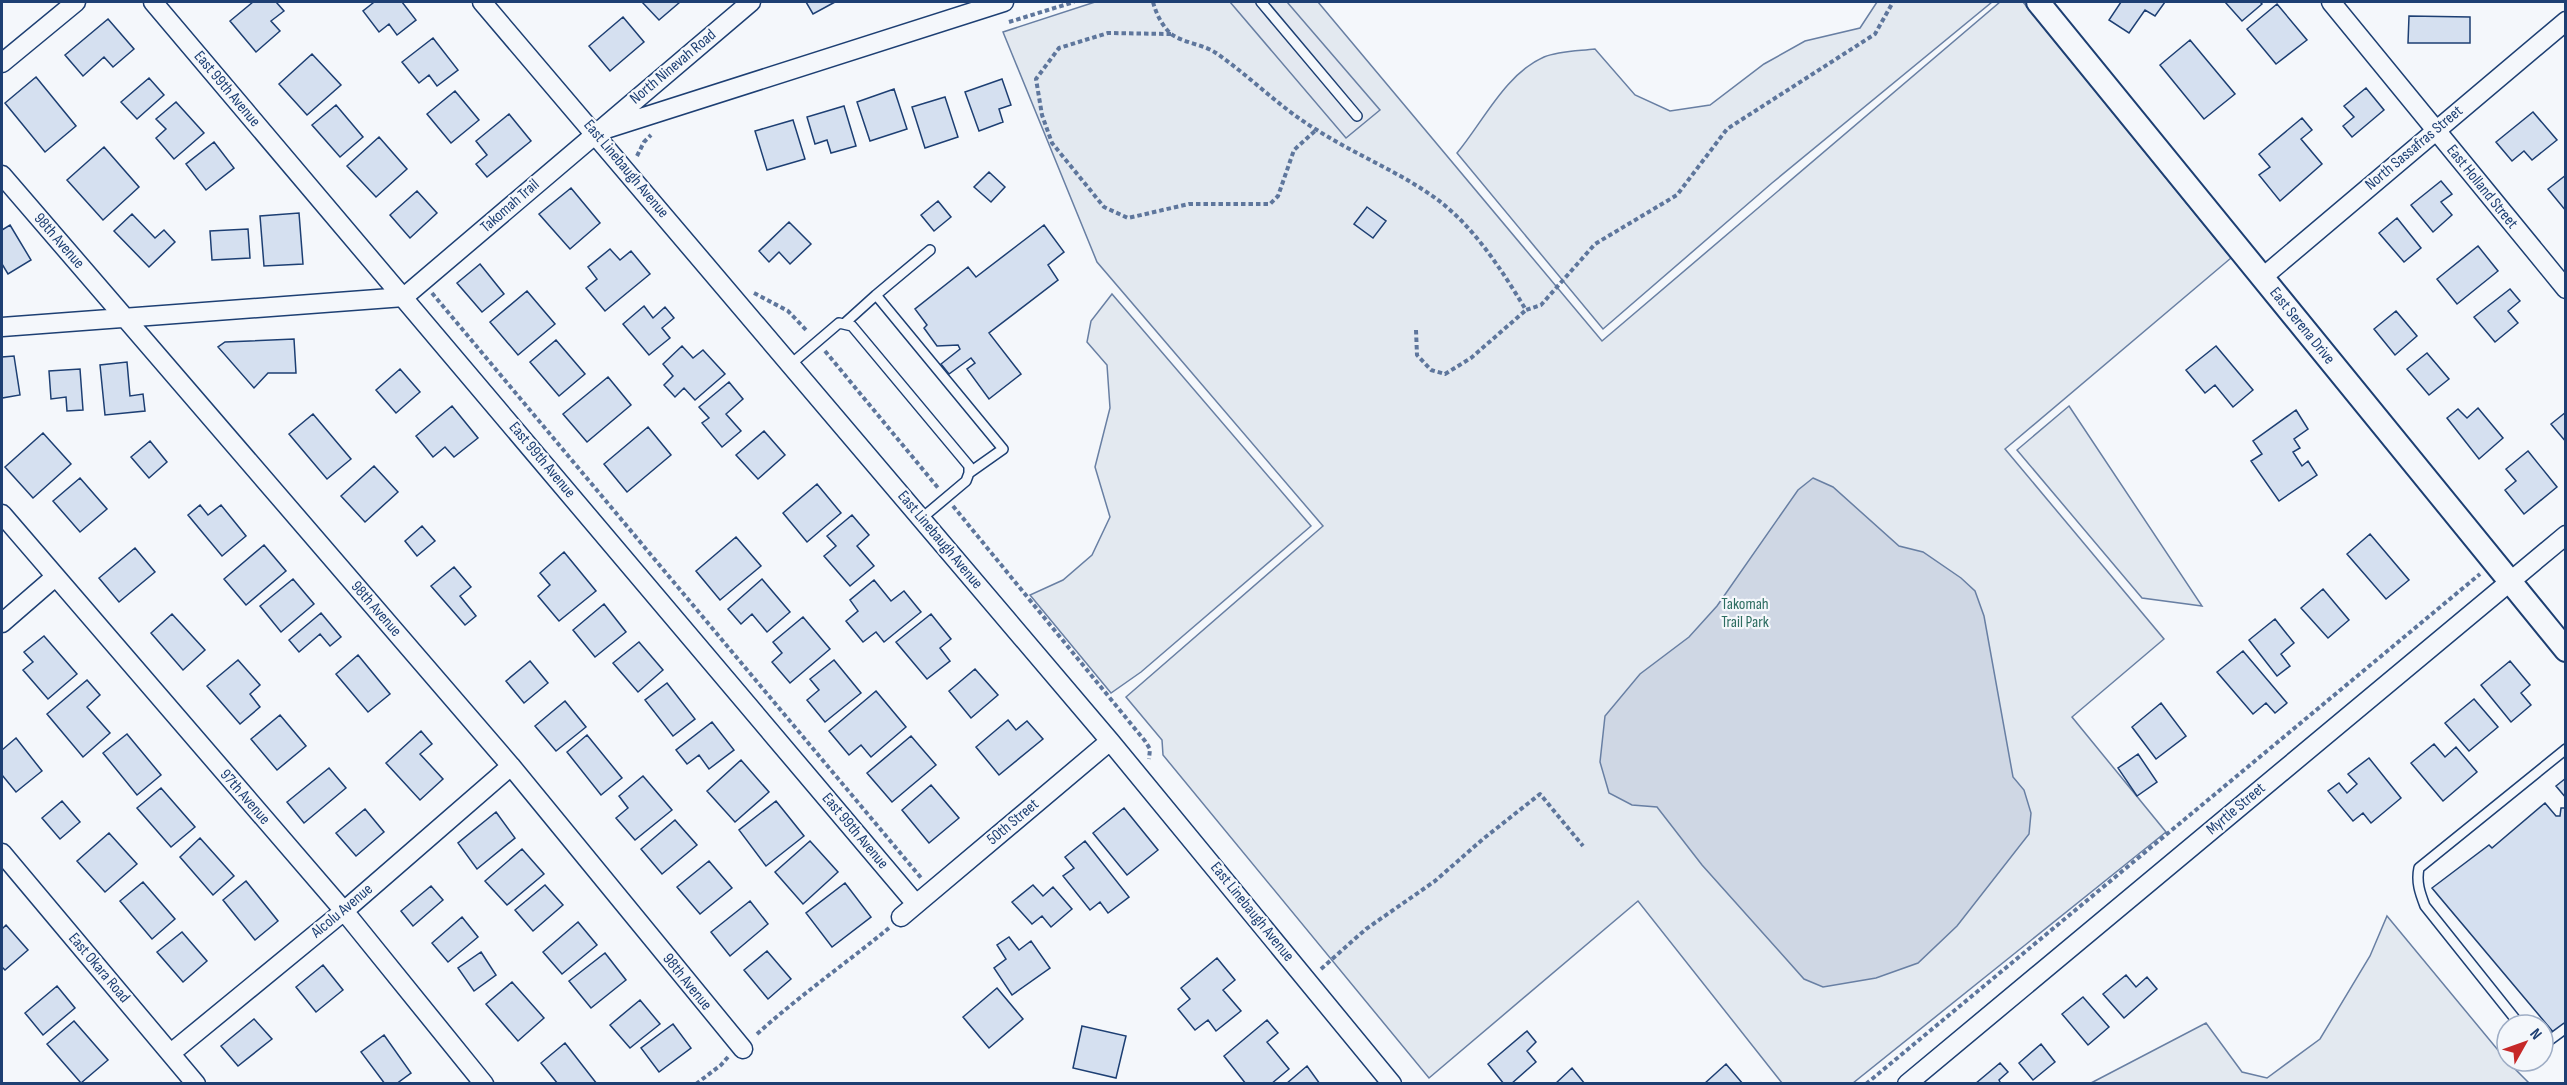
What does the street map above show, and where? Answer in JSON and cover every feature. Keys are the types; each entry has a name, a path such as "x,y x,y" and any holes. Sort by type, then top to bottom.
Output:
{"street":[{"path":"2,63 76,2"},
{"name":"East 99th Avenue","path":"153,2 916,904"},
{"name":"East Linebaugh Avenue","path":"482,2 596,132 1096,723 1392,1083"},
{"name":"North Ninevah Road","path":"596,132 751,2"},
{"name":"Takomah Trail","path":"404,297 596,132 1004,2"},
{"name":"East Serena Drive","path":"2038,2 2565,650"},
{"name":"East Holland Street","path":"2331,2 2565,289"},
{"name":"North Sassafras Street","path":"2263,277 2565,21"},
{"name":"98th Avenue","path":"2,175 511,766 735,1053"},
{"path":"2,327 404,297"},
{"name":"97th Avenue","path":"2,514 344,911 484,1083"},
{"name":"Myrtle Street","path":"1907,1083 2565,535"},
{"path":"2,623 56,577"},
{"name":"50th Street","path":"916,904 1110,741"},
{"name":"Alcolu Avenue","path":"171,1053 344,911 511,766"},
{"name":"East Okara Road","path":"2,853 196,1083"},
{"path":"901,917 916,904"}],"lane":[{"path":"1261,2 1357,116"},
{"path":"791,364 930,250"},
{"path":"876,295 1003,448 969,473"},
{"path":"845,322 852,326 969,466 966,481 922,518"},
{"path":"2510,1013 2425,906 2418,887 2419,868 2565,749"}],"path":[{"path":"1153,2 1157,16 1171,34"},
{"path":"1416,330 1417,356 1431,370 1445,374 1471,358 1526,310 1541,305 1595,244 1677,195 1727,129 1875,34 1893,2"},
{"path":"1316,130 1294,150 1278,196 1270,204 1189,204 1128,218 1104,207 1052,142 1042,115 1036,79 1059,48 1108,33 1171,34 1211,50 1249,76 1274,99 1316,130 1432,196 1464,224 1501,270 1526,310"},
{"path":"432,292 923,879 930,878"},
{"path":"1866,1083 2494,562"},
{"path":"1096,723 1117,704"},
{"path":"1320,970 1366,929 1435,881 1540,794 1583,846"},
{"path":"757,1034 801,994 834,974 901,917"},
{"path":"696,1083 735,1053"}],"green space":[{"name":"Takomah Trail Park","path":"1095,2 1318,2 1602,341 2000,2 2023,2 2231,258 2005,449 2164,639 2072,717 2166,832 1853,1083 1782,1083 1638,901 1429,1078 1163,755 1162,740 1126,697 1323,526 1097,262 1003,32"},
{"path":"1877,2 1992,2 1772,183 1603,329 1457,153 1506,87 1530,65 1544,57 1563,52 1595,49 1635,95 1670,111 1710,105 1764,64 1805,41 1860,28"},
{"path":"1112,294 1311,526 1141,672 1111,693 1030,595 1063,580 1092,555 1110,517 1095,467 1110,408 1107,365 1087,342 1091,321"},
{"path":"2069,406 2202,606 2142,598 2017,450"},
{"path":"2387,916 2495,1046 2495,1073 2519,1073 2529,1083 2091,1083 2206,1023 2242,1072 2267,1078 2320,1039 2370,956"}],"shaded area":[{"path":"1230,2 1287,2 1380,110 1346,138"},
{"path":"1813,478 1833,487 1899,546 1923,552 1961,578 1975,591 1984,616 2013,777 2024,790 2031,813 2029,834 1957,926 1918,963 1876,978 1823,987 1804,979 1702,865 1657,807 1632,805 1609,793 1600,762 1605,716 1640,674 1689,637 1717,606 1798,490"}],"building":[{"path":"253,2 276,2 284,11 271,21 280,31 256,52 230,21"},
{"path":"371,2 402,2 416,20 397,35 389,24 379,32 363,11 373,3"},
{"path":"642,2 680,2 659,20"},
{"path":"806,2 835,2 813,14"},
{"path":"2121,2 2165,2 2155,16 2145,10 2129,33 2109,20"},
{"path":"2225,2 2260,2 2262,4 2242,21"},
{"path":"2277,4 2307,40 2276,64 2247,29"},
{"path":"2409,16 2470,17 2470,43 2408,43"},
{"path":"623,17 644,42 610,71 589,46"},
{"path":"108,19 134,49 113,67 104,57 83,76 65,55"},
{"path":"433,38 458,70 437,86 429,75 419,83 402,62"},
{"path":"2190,40 2235,94 2204,119 2160,65"},
{"path":"312,54 341,85 307,115 279,84"},
{"path":"36,77 76,126 45,152 5,103"},
{"path":"149,78 164,95 137,119 121,102"},
{"path":"1002,79 1011,105 999,109 1003,122 979,131 965,92"},
{"path":"2366,88 2384,110 2352,137 2343,126 2354,117 2344,106"},
{"path":"894,89 907,129 870,141 857,102"},
{"path":"455,91 479,120 451,143 427,114"},
{"path":"945,97 958,137 925,148 912,107"},
{"path":"176,102 204,133 174,159 156,138 166,129 156,119"},
{"path":"336,105 363,137 340,157 312,125"},
{"path":"844,106 856,146 831,153 827,140 815,144 807,117"},
{"path":"2533,112 2557,140 2532,160 2524,151 2512,161 2496,142"},
{"path":"509,114 531,141 487,177 476,164 487,155 476,141"},
{"path":"2302,118 2312,130 2301,139 2322,164 2280,201 2259,175 2270,167 2259,154"},
{"path":"793,120 805,159 767,170 755,131"},
{"path":"379,137 407,169 376,197 347,166"},
{"path":"214,142 234,168 206,190 186,164"},
{"path":"104,147 139,187 103,220 67,180"},
{"path":"989,172 1005,187 991,202 974,187"},
{"path":"2566,175 2566,211 2548,189"},
{"path":"2441,181 2452,194 2441,202 2452,215 2433,232 2411,205"},
{"path":"571,188 600,223 570,249 539,214"},
{"path":"417,191 437,213 410,238 390,215"},
{"path":"938,201 951,217 934,231 921,215"},
{"path":"1367,207 1386,221 1373,238 1354,224"},
{"path":"299,213 303,264 264,266 260,216"},
{"path":"132,214 155,238 164,230 175,242 149,267 114,231"},
{"path":"2397,218 2421,248 2404,262 2379,233"},
{"path":"789,222 811,244 790,264 779,252 769,262 759,251"},
{"path":"10,225 31,260 8,274 2,264 2,230"},
{"path":"1044,225 1064,252 1048,265 1058,280 989,333 1021,374 989,399 967,369 975,363 971,358 949,374 941,364 960,349 958,345 937,346 924,328 927,325 915,309 968,267 976,277"},
{"path":"248,229 250,258 212,260 210,231"},
{"path":"2478,246 2498,271 2457,304 2437,279"},
{"path":"610,249 620,260 631,251 650,274 605,311 586,288 597,279 588,267"},
{"path":"480,264 504,294 482,312 457,283"},
{"path":"2510,289 2520,301 2508,311 2518,323 2495,342 2474,317"},
{"path":"527,291 555,324 518,355 490,322"},
{"path":"644,306 653,318 665,307 674,318 662,328 670,338 649,355 623,324"},
{"path":"2396,311 2417,336 2395,355 2374,329"},
{"path":"294,339 296,373 268,373 254,388 218,347 225,342"},
{"path":"556,340 585,374 559,396 530,362"},
{"path":"682,346 693,358 703,350 725,374 695,400 684,388 675,397 664,385 673,376 663,364"},
{"path":"2216,346 2253,390 2233,407 2215,385 2205,393 2186,370"},
{"path":"2427,353 2449,379 2429,395 2407,369"},
{"path":"14,356 20,395 2,398 2,357"},
{"path":"127,362 130,396 143,394 145,411 105,415 100,365"},
{"path":"80,369 83,410 67,411 66,397 51,399 49,371"},
{"path":"400,369 420,392 396,413 376,390"},
{"path":"608,377 631,405 587,442 563,414"},
{"path":"729,382 743,399 726,414 741,431 722,447 702,423 709,418 699,407"},
{"path":"452,406 478,438 454,457 445,447 433,457 416,436"},
{"path":"2478,408 2503,438 2479,459 2447,418 2458,409 2467,418"},
{"path":"2296,410 2308,429 2294,439 2300,448 2293,452 2302,466 2308,461 2317,475 2279,501 2251,461 2262,454 2253,441"},
{"path":"2566,412 2566,442 2551,424"},
{"path":"313,414 351,459 327,479 289,434"},
{"path":"648,427 671,455 627,492 604,464"},
{"path":"764,431 785,455 758,479 736,455"},
{"path":"43,433 71,464 33,498 5,467"},
{"path":"150,441 167,462 149,478 131,457"},
{"path":"2528,451 2557,487 2524,514 2505,490 2516,481 2506,469"},
{"path":"374,466 398,492 365,522 341,496"},
{"path":"80,478 107,509 80,532 53,501"},
{"path":"817,484 841,513 807,542 783,513"},
{"path":"200,505 208,515 221,505 246,536 222,556 188,515"},
{"path":"852,515 869,535 857,546 874,566 850,586 824,556 836,546 827,536"},
{"path":"422,526 435,541 417,556 405,541"},
{"path":"2370,534 2409,580 2386,599 2347,554"},
{"path":"736,537 761,566 720,600 696,571"},
{"path":"264,545 286,571 246,605 224,579"},
{"path":"135,548 155,572 119,602 99,578"},
{"path":"564,552 596,591 559,621 538,596 550,585 540,573"},
{"path":"454,567 471,587 460,596 476,616 465,625 431,586"},
{"path":"293,579 314,604 281,632 260,606"},
{"path":"762,579 790,612 767,632 752,614 741,624 728,609"},
{"path":"874,580 891,601 904,591 921,612 884,642 876,632 863,642 846,621 858,611 850,600"},
{"path":"2323,589 2349,620 2328,638 2301,608"},
{"path":"604,604 626,632 595,657 573,630"},
{"path":"321,613 341,637 330,646 320,634 299,652 289,640"},
{"path":"172,614 205,650 183,670 151,633"},
{"path":"931,614 951,639 940,648 950,661 927,679 896,642"},
{"path":"803,617 830,649 790,683 772,662 782,653 773,642"},
{"path":"2275,619 2294,643 2281,654 2290,666 2277,676 2249,640"},
{"path":"44,636 77,674 48,699 23,670 33,662 24,652"},
{"path":"639,642 663,670 638,692 613,663"},
{"path":"2243,651 2287,703 2275,713 2266,703 2253,714 2217,672"},
{"path":"358,655 390,694 368,712 336,674"},
{"path":"238,660 260,685 250,694 260,707 240,724 207,686"},
{"path":"834,660 861,693 825,722 807,700 819,690 810,679"},
{"path":"530,661 548,683 524,703 506,681"},
{"path":"2510,661 2530,685 2521,693 2531,705 2511,722 2481,685"},
{"path":"975,669 998,695 971,718 949,691"},
{"path":"87,680 100,695 87,707 110,733 83,757 47,714"},
{"path":"667,683 695,719 673,736 645,700"},
{"path":"876,691 906,727 871,757 861,745 849,755 829,731"},
{"path":"2474,699 2498,727 2469,751 2445,723"},
{"path":"565,701 586,727 556,751 535,726"},
{"path":"2161,703 2186,736 2156,759 2132,727"},
{"path":"280,715 306,746 277,770 251,739"},
{"path":"1008,720 1016,730 1027,721 1043,739 999,775 976,747"},
{"path":"712,722 734,750 709,769 699,755 687,764 676,750"},
{"path":"421,731 432,744 420,754 443,779 420,800 386,763"},
{"path":"127,734 161,775 137,795 103,753"},
{"path":"587,735 622,778 601,795 567,752"},
{"path":"911,736 936,765 892,802 867,773"},
{"path":"16,738 42,771 16,792 2,775 2,750"},
{"path":"2434,744 2445,757 2456,747 2477,772 2443,801 2411,763"},
{"path":"2138,754 2157,782 2137,796 2118,768"},
{"path":"2369,758 2401,798 2371,823 2363,813 2353,821 2328,791 2339,783 2347,793 2357,784 2348,774"},
{"path":"741,760 769,792 735,822 707,791"},
{"path":"329,768 346,788 304,823 287,802"},
{"path":"643,776 672,810 635,840 616,818 628,808 619,796"},
{"path":"2566,778 2566,798 2556,786"},
{"path":"931,785 959,818 929,843 902,810"},
{"path":"161,788 195,827 171,847 137,808"},
{"path":"62,801 80,822 60,839 42,818"},
{"path":"776,801 804,836 766,866 739,830"},
{"path":"2545,803 2556,816 2560,816 2561,808 2566,808 2566,1024 2555,1032 2555,1013 2537,1013 2432,888 2489,845 2492,848"},
{"path":"1124,808 1158,850 1127,875 1093,833"},
{"path":"365,809 384,832 356,856 336,833"},
{"path":"496,812 515,838 477,869 458,843"},
{"path":"675,820 697,845 662,874 641,849"},
{"path":"109,833 137,864 105,892 77,861"},
{"path":"200,838 234,876 213,895 180,857"},
{"path":"810,841 838,872 803,904 775,872"},
{"path":"1085,841 1129,897 1108,913 1100,902 1090,910 1063,876 1074,868 1065,857"},
{"path":"522,849 544,874 507,905 485,881"},
{"path":"709,861 732,888 700,914 677,887"},
{"path":"246,881 278,921 255,940 223,900"},
{"path":"143,882 175,919 152,939 120,901"},
{"path":"845,883 871,917 832,947 806,913"},
{"path":"545,885 563,905 533,931 515,910"},
{"path":"1033,885 1043,896 1053,887 1072,909 1051,927 1042,916 1032,924 1012,902"},
{"path":"431,886 443,900 413,926 401,911"},
{"path":"750,901 768,924 730,956 711,932"},
{"path":"462,917 478,937 448,962 432,943"},
{"path":"578,922 597,945 562,974 543,952"},
{"path":"6,925 28,950 5,970 2,967 2,929"},
{"path":"182,932 207,961 183,982 157,952"},
{"path":"1009,937 1019,950 1031,941 1050,968 1012,995 994,968 1006,959 997,945"},
{"path":"767,951 791,979 768,999 744,970"},
{"path":"481,952 496,975 474,991 458,968"},
{"path":"605,953 626,980 591,1008 569,981"},
{"path":"1217,958 1235,980 1223,990 1241,1011 1216,1031 1208,1020 1195,1030 1178,1009 1190,999 1181,988"},
{"path":"323,965 343,990 316,1012 296,987"},
{"path":"2126,975 2136,987 2147,977 2157,989 2124,1018 2103,994"},
{"path":"512,982 544,1018 518,1041 486,1004"},
{"path":"57,986 75,1008 43,1035 25,1013"},
{"path":"997,988 1023,1019 989,1048 963,1017"},
{"path":"2083,997 2109,1027 2088,1045 2062,1014"},
{"path":"640,1000 660,1024 630,1048 610,1025"},
{"path":"254,1019 272,1039 238,1066 221,1046"},
{"path":"1267,1020 1278,1033 1267,1042 1289,1069 1271,1084 1246,1084 1224,1056"},
{"path":"74,1021 108,1060 81,1083 47,1044"},
{"path":"673,1024 691,1048 659,1072 641,1048"},
{"path":"1082,1026 1126,1036 1116,1078 1073,1068"},
{"path":"1527,1031 1536,1042 1527,1051 1536,1062 1511,1084 1504,1084 1488,1064"},
{"path":"384,1035 411,1073 396,1084 385,1084 361,1052"},
{"path":"565,1043 597,1084 558,1084 541,1063"},
{"path":"2041,1044 2055,1062 2033,1080 2019,1063"},
{"path":"2000,1063 2008,1072 1999,1080 2001,1084 1975,1084"},
{"path":"1726,1064 1743,1084 1704,1084"},
{"path":"1307,1066 1320,1084 1286,1084"},
{"path":"1572,1068 1585,1084 1555,1084"}]}
